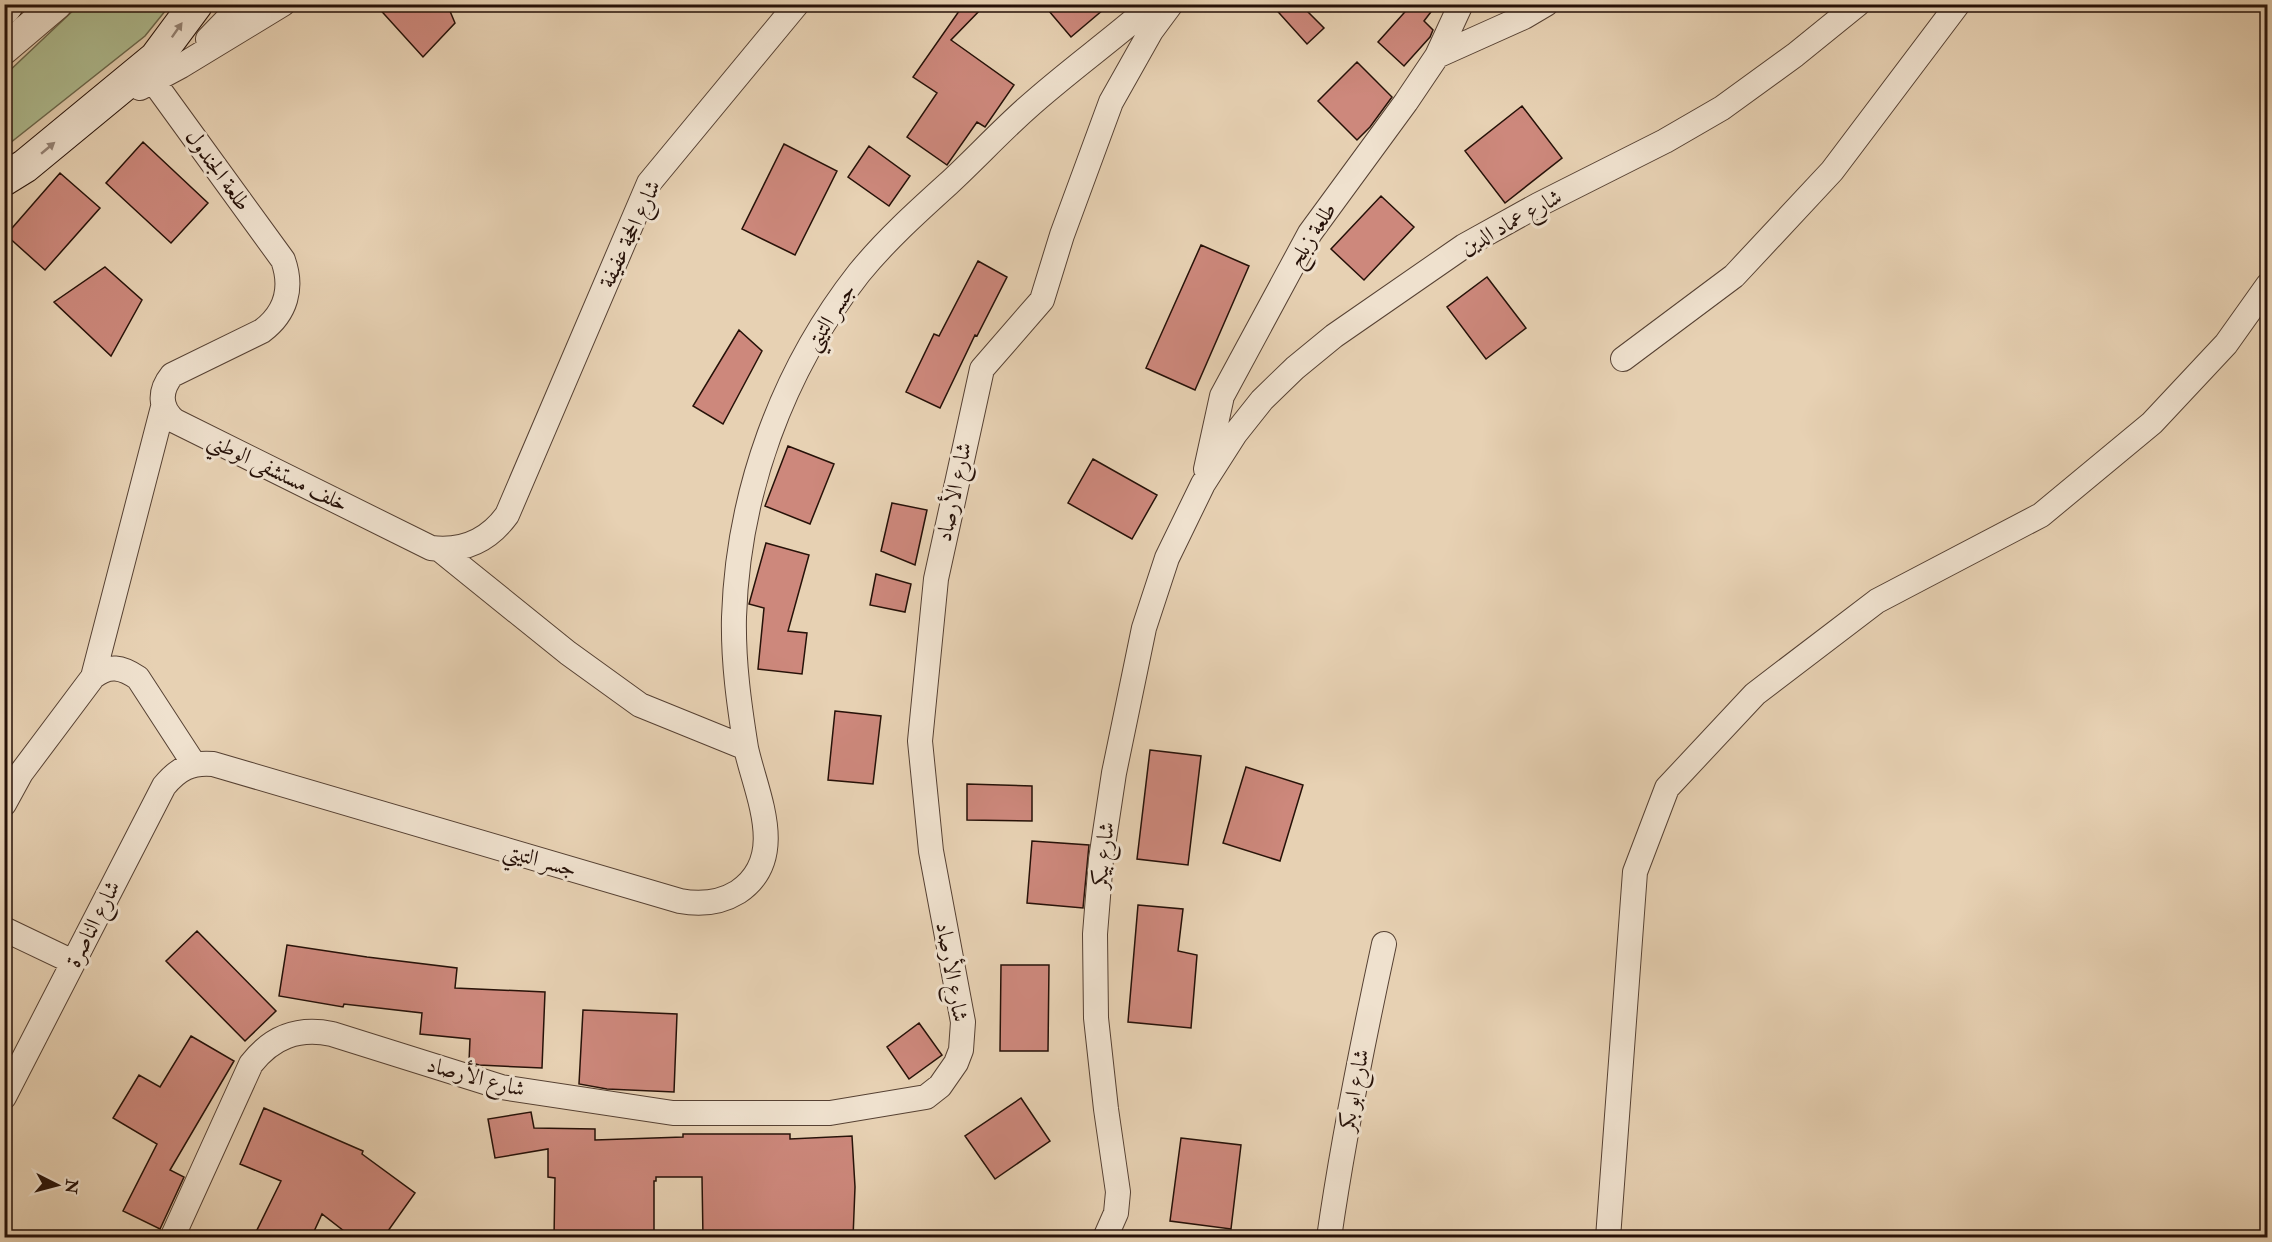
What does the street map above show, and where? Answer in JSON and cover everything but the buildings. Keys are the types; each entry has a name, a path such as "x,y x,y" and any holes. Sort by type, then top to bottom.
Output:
{"main road":[{"path":"4,8 8,4"},
{"path":"4,179 25,166 156,57 196,4"}],"street":[{"path":"4,49 57,4"},
{"path":"182,66 242,4"},
{"path":"89,113 182,66 283,4"},
{"name":"شارع الحجة عفيفة","path":"544,430 649,183 797,4"},
{"name":"جسر التيتي","path":"194,764 213,764 680,901 706,903 741,890 754,876 764,859 767,834 765,818 746,749 737,692 734,655 735,599 748,507 768,435 798,367 842,296 883,245 909,218 1028,107 1153,4"},
{"name":"شارع الأرصاد","path":"172,1238 251,1064 268,1045 305,1031 332,1034 501,1087 673,1113 830,1113 926,1097 949,1075 961,1050 963,1022 931,851 920,741 936,579 982,369 1042,300 1062,236 1111,102 1151,31 1171,4"},
{"name":"طلعة زبلح","path":"1203,484 1222,396 1310,233 1437,56 1461,4"},
{"path":"1437,56 1524,17 1546,4"},
{"name":"شارع عماد الدين","path":"1203,484 1235,434 1262,400 1295,368 1334,336 1464,246 1538,205 1665,141 1722,108 1795,55 1858,4"},
{"path":"1623,359 1734,276 1832,171 1958,4"},
{"name":"طلعة الجندول","path":"153,81 283,260 287,271 288,290 278,316 262,331 172,375 166,383 162,396 164,407"},
{"path":"1608,1238 1635,872 1667,788 1755,694 1877,601 2041,515 2152,423 2226,344 2268,285"},
{"path":"93,677 164,407"},
{"name":"خلف مستشفى الوطني","path":"164,407 175,421 430,548 439,549 466,547 478,542 499,525 511,507 544,430"},
{"name":"شارع بيكر","path":"1105,1238 1116,1213 1118,1192 1096,1018 1095,934 1101,859 1114,773 1144,628 1167,558 1203,484"},
{"path":"439,549 568,653 640,705 746,749"},
{"path":"4,804 21,773 93,677 100,672 114,668 126,670 138,678 194,764"},
{"name":"شارع الناصرة","path":"4,1096 164,786 174,774 194,764"},
{"path":"4,929 73,962"},
{"name":"شارع ابو بكر","path":"1329,1238 1357,1072 1384,944"}],"green space":[{"path":"79,5 170,5 145,36 5,147 5,75"}]}
